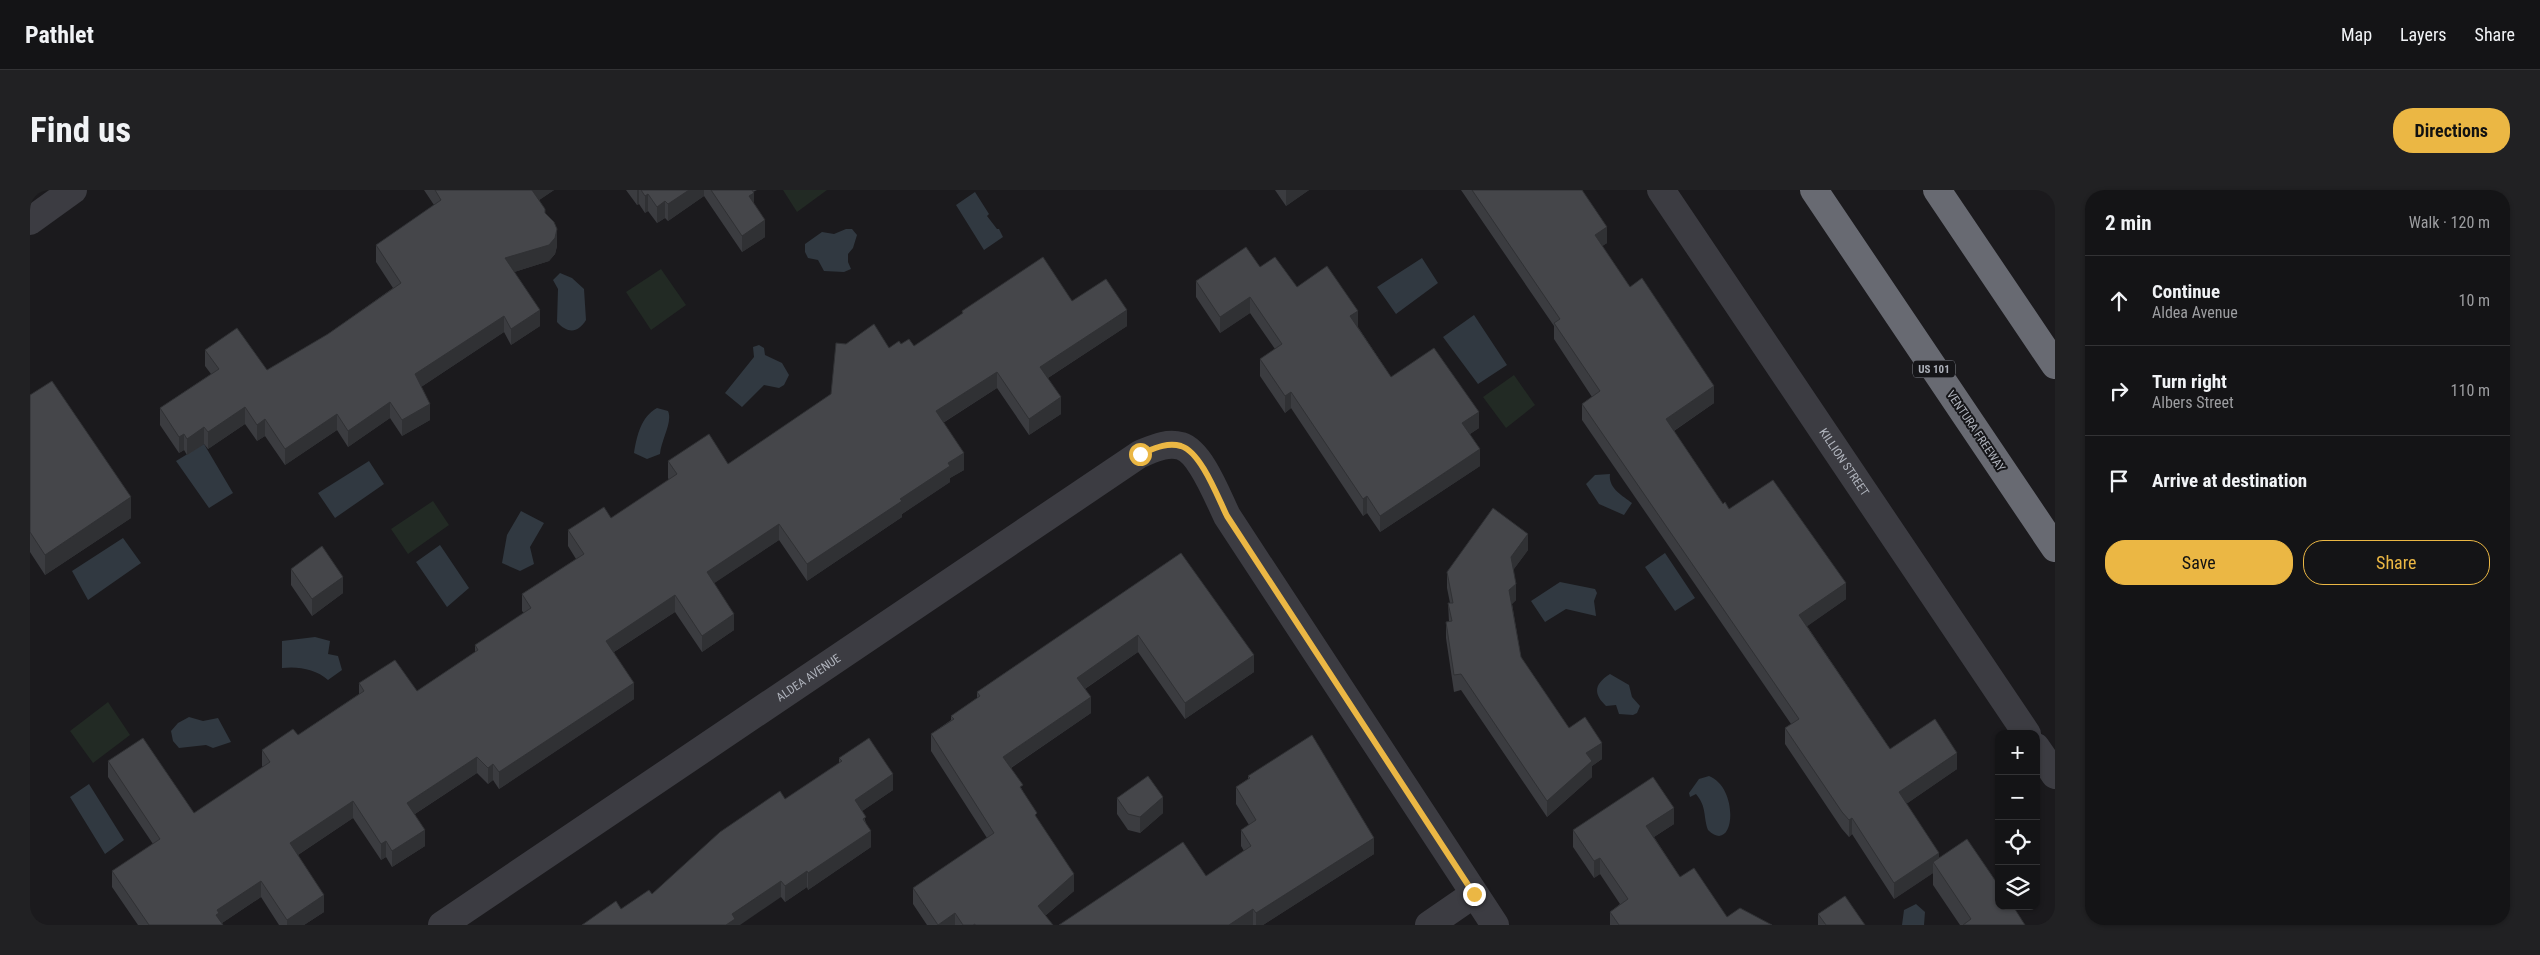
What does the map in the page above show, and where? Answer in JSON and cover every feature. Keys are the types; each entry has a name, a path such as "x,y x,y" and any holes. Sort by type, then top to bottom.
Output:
{"highway":[{"name":"VENTURA FREEWAY","path":"1814,190 2055,548"},
{"path":"1936,190 2055,365"}],"street":[{"path":"30,220 73,190"},
{"name":"KILLION STREET","path":"1661,190 2024,730"},
{"name":"ALDEA AVENUE","path":"442,925 1140,454 1160,445 1182,446 1196,458 1227,516 1474,894"},
{"path":"2040,753 2055,775"},
{"path":"1429,925 1474,894 1495,925"}],"shaded area":[{"path":"783,190 827,190 797,212"},
{"path":"975,192 989,214 987,216 999,229 1003,237 984,250 956,205"},
{"path":"846,229 852,229 857,235 853,248 848,254 848,262 851,269 844,272 824,271 818,260 808,258 805,252 805,244 822,232 834,234"},
{"path":"1422,258 1438,283 1396,314 1377,287"},
{"path":"661,269 686,305 651,330 626,292"},
{"path":"560,273 572,278 584,289 586,320 576,330 565,329 557,322 558,289 553,280"},
{"path":"1474,315 1507,365 1478,384 1443,337"},
{"path":"759,345 764,348 765,355 782,363 789,375 784,385 779,388 764,385 742,407 725,393 754,357 753,347"},
{"path":"1514,375 1535,405 1506,428 1483,397"},
{"path":"657,408 668,411 668,426 660,454 647,459 634,453 635,446 643,421"},
{"path":"204,444 233,493 209,508 176,461"},
{"path":"369,461 384,484 335,518 318,493"},
{"path":"1610,474 1613,487 1632,503 1624,515 1599,504 1586,484 1595,475"},
{"path":"433,501 449,525 408,554 391,529"},
{"path":"521,511 544,523 530,547 534,564 520,571 502,563 507,535"},
{"path":"123,538 141,563 88,600 72,571"},
{"path":"440,545 469,588 447,607 416,562"},
{"path":"1665,553 1695,598 1675,611 1645,567"},
{"path":"1560,582 1595,589 1597,593 1594,601 1596,616 1566,609 1545,622 1531,601"},
{"path":"315,637 330,641 328,654 338,656 342,670 328,680 318,673 306,669 282,668 282,641"},
{"path":"1610,674 1629,685 1632,697 1640,706 1637,713 1633,715 1619,714 1616,705 1606,706 1602,702 1597,693 1598,685"},
{"path":"108,702 130,735 93,763 70,731"},
{"path":"189,717 203,721 218,718 231,742 213,748 206,745 179,748 173,741 171,731 178,723"},
{"path":"1709,776 1719,783 1726,793 1729,805 1730,817 1728,828 1724,834 1717,836 1708,830 1703,807 1696,794 1690,797 1689,793 1699,779"},
{"path":"89,784 124,840 105,854 70,797"},
{"path":"1916,904 1925,912 1924,925 1902,925 1904,910"}],"building":[{"path":"435,190 532,190 545,209 545,213 554,222 557,229 555,238 549,245 505,258 540,310 511,329 504,316 415,374 430,404 402,420 390,402 348,431 337,414 285,449 265,419 257,425 245,407 208,432 204,427 187,439 184,434 179,437 160,408 219,369 205,350 237,328 267,370 328,334 401,283 376,245 441,200"},
{"path":"641,190 689,190 668,204 665,201 657,207 648,194 645,196"},
{"path":"711,190 752,190 754,193 749,196 765,220 742,236"},
{"path":"1472,190 1582,190 1607,227 1595,235 1630,287 1642,278 1714,386 1666,419 1723,504 1725,502 1729,509 1773,480 1846,583 1799,615 1890,749 1935,719 1957,753 1899,792 1939,853 1894,883 1852,818 1849,820 1842,812 1785,728 1799,719 1582,404 1600,391 1554,323 1560,319"},
{"path":"1246,247 1260,267 1275,257 1297,287 1327,266 1358,311 1350,316 1391,377 1434,348 1479,412 1462,423 1480,449 1380,516 1367,496 1363,499 1291,392 1285,396 1260,359 1282,344 1250,297 1220,317 1196,281"},
{"path":"1043,257 1072,301 1106,279 1127,310 1040,367 1061,397 1029,419 997,372 936,411 964,453 948,463 950,466 900,499 902,501 807,564 779,524 707,572 734,614 702,636 675,595 606,641 634,683 499,772 493,764 488,768 477,757 407,803 425,830 392,851 386,841 381,844 353,801 290,843 324,895 287,920 261,881 217,910 219,913 216,915 223,925 149,925 112,871 160,839 108,761 143,738 194,813 270,762 262,750 293,729 298,735 364,691 359,683 395,660 417,691 478,650 475,645 531,608 522,594 584,554 568,530 604,507 611,518 677,474 668,461 709,434 728,464 831,394 836,343 846,344 874,324 889,348 899,341 901,344 909,339 914,346 963,313 962,311"},
{"path":"52,381 131,497 45,555 30,532 30,395"},
{"path":"1493,508 1528,534 1511,557 1516,584 1509,590 1521,657 1569,728 1585,717 1602,743 1586,753 1592,761 1547,801 1461,674 1454,675 1446,622 1452,621 1448,603 1453,603 1447,572"},
{"path":"322,546 343,577 312,599 291,569"},
{"path":"1181,553 1254,655 1185,703 1138,635 1077,678 1091,697 1003,757 1023,785 1020,787 1037,813 1035,815 1074,874 1038,906 1053,925 963,925 955,913 938,925 913,888 994,833 931,734 954,719 951,716 980,696 977,692"},
{"path":"1312,735 1374,838 1256,913 1253,909 1229,925 1059,925 1183,842 1206,876 1251,846 1241,830 1256,820 1236,787 1250,778 1248,776"},
{"path":"869,738 893,774 855,800 866,817 863,819 871,831 808,873 807,871 785,886 781,881 732,914 735,919 726,925 582,925 616,901 621,909 649,890 652,894 720,832 780,791 785,799 842,761 839,758"},
{"path":"1148,776 1163,797 1140,817 1128,814 1117,798"},
{"path":"1653,777 1674,808 1646,826 1680,877 1694,868 1727,917 1740,908 1772,925 1619,925 1610,912 1628,899 1600,858 1594,861 1573,830"},
{"path":"1967,839 1995,880 1995,910 2016,910 2025,925 1963,925 1971,919 1933,862"},
{"path":"1845,896 1865,925 1826,925 1818,914"}],"route":[{"path":"1140,454 1160,445 1182,446 1196,458 1227,516 1474,894"}]}
